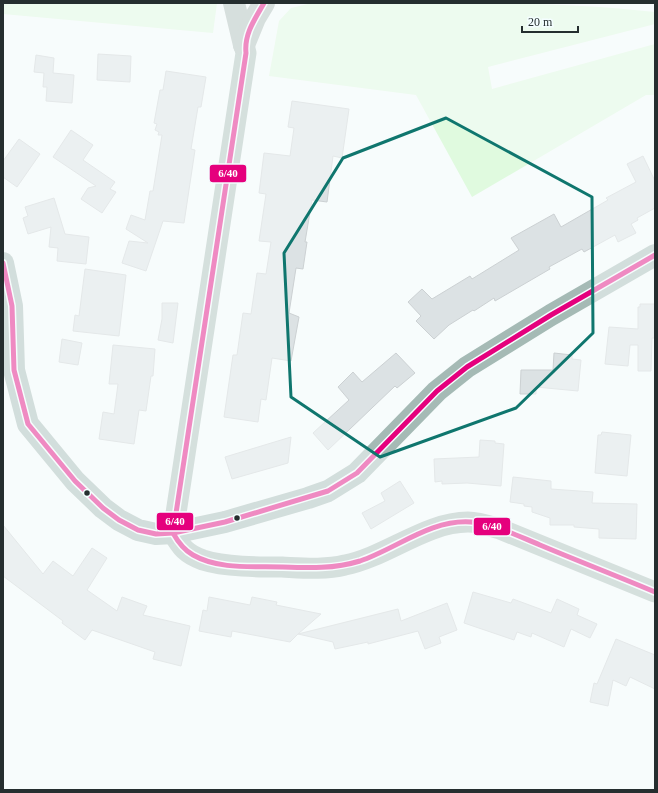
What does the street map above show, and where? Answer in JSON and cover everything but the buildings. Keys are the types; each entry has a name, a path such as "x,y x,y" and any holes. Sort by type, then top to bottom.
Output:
{"highway":[{"path":"234,3 244,45"},
{"path":"244,45 255,18 264,3"}],"street":[{"path":"244,45 246,53 235,131 173,533 181,548 204,560 225,564 260,567 322,568 345,565 369,558 426,532 448,524 468,522 500,529 655,592"},
{"path":"3,263 12,306 14,370 28,424 74,481 103,508 138,530 156,534 173,533 225,522 328,492 357,473 436,391 467,367 551,315 655,255"}],"highlighted area":[{"path":"446,118 592,197 593,333 516,408 380,457 291,397 284,253 343,158"}],"green space":[{"path":"3,3 217,3 213,33 3,14"},
{"path":"308,4 538,4 616,8 655,12 655,24 488,67 492,89 655,44 655,95 646,95 472,197 416,95 269,76 279,21 291,8"}],"transit line":[{"name":"6/40","path":"264,3 248,33 247,39 173,533 177,540 193,555 214,563 248,567 321,567 350,564 373,556 414,536 442,525 456,522 471,522 489,525 506,531 655,592"},
{"name":"6/40","path":"3,263 12,306 14,370 28,424 75,481 103,508 119,520 138,530 156,534 173,533 225,522 328,491 357,473 437,391 467,367 551,315 655,255"}]}
